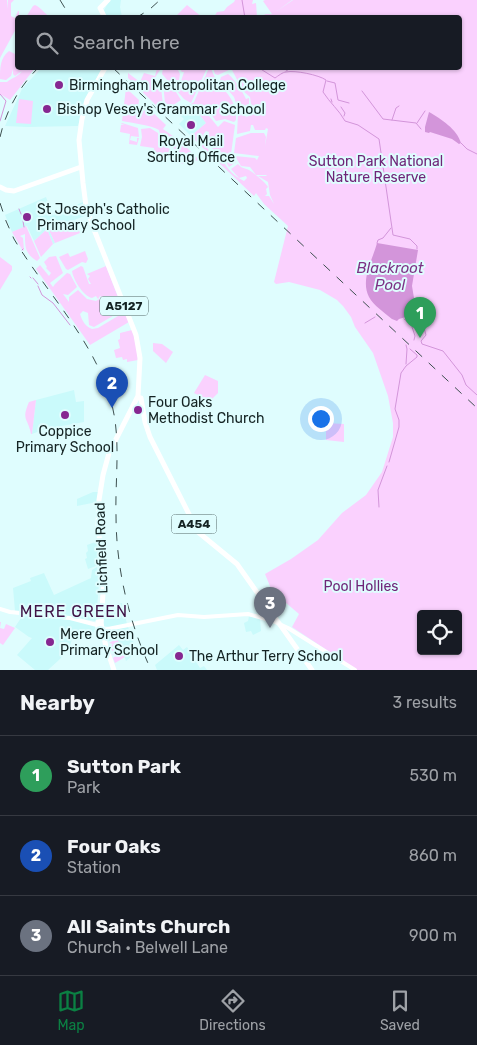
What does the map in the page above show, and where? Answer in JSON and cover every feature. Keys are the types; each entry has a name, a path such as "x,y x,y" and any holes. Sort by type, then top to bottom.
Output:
{"main road":[{"name":"A5127","path":"103,70 87,100 79,140 84,197 93,227 138,341 140,358 139,400"},
{"path":"0,187 14,191 81,167"},
{"name":"Lichfield Road","path":"100,627 104,579 98,509 103,475 119,430 139,400"},
{"name":"A454","path":"139,400 150,437 198,532 237,564 312,670"},
{"path":"0,609 10,612 70,618 100,627 128,626 180,614 204,617 244,614 278,623 355,670"},
{"path":"100,627 114,670"}],"shaded area":[{"path":"110,0 121,0 122,15 105,15 104,10"},
{"path":"39,70 101,70 91,89 78,126 5,126 22,89"},
{"path":"186,104 191,104 206,123 191,136 179,124 184,119 177,112"},
{"name":"St Joseph's Catholic Primary School","path":"46,197 53,215 83,202 87,215 49,230 55,243 53,244 47,229 34,241 27,226 12,232 5,215"},
{"path":"74,390 76,402 84,401 84,422 45,429 32,434 36,400"},
{"path":"93,492 98,492 97,502 77,506 77,499"},
{"path":"98,541 101,564 88,569 85,559 87,558 86,553 88,551 87,545"},
{"path":"97,567 99,584 95,621 44,612 15,611 13,588 31,581 30,578 44,573 54,595 91,578 92,570"},
{"path":"122,603 127,624 110,627 104,626 104,607"},
{"name":"Mere Green Primary School","path":"23,615 72,620 96,627 90,639 73,635 70,646 48,670 35,670 17,655 32,638 15,627"},
{"path":"249,616 260,619 261,631 253,635 251,631 246,632 244,623 248,621"},
{"path":"128,627 137,652 126,661 120,643 116,639 106,642 104,631"},
{"name":"The Arthur Terry School","path":"179,645 183,650 187,647 200,668 204,666 207,670 157,670 155,665"}],"green space":[{"path":"0,0 7,0 8,9 8,0 14,0 11,3 11,16 15,18 15,31 0,58"},
{"path":"235,0 253,0 252,4 256,3 257,15 215,15 217,12 224,11"},
{"name":"Sutton Park National Nature Reserve","path":"265,0 292,0 277,11 293,0 477,0 477,670 357,670 292,627 299,614 272,591 265,574 318,540 342,513 366,495 382,472 393,437 393,423 388,396 373,353 355,327 351,317 337,300 320,290 289,282 276,284 274,282 288,226 264,204 256,193 254,196 216,160 218,158 214,154 219,154 221,156 219,160 222,159 237,177 244,181 247,178 246,176 239,178 231,169 238,164 241,167 257,176 268,187 265,196 269,196 274,204 268,182 258,176 267,175 256,175 250,167 241,166 235,156 255,158 257,160 259,156 234,153 236,138 251,133 264,133 266,137 265,146 268,129 255,130 253,125 251,125 250,131 237,134 238,114 244,114 246,117 249,116 248,114 251,115 249,107 253,107 250,97 243,91 232,70 462,70 462,15 264,15 272,14 263,1"},
{"path":"35,5 40,8 47,15 27,15"},
{"path":"187,5 200,15 177,15"},
{"path":"9,51 15,54 15,70 33,70 10,100 0,94 0,82 7,82 22,71 15,76 13,69 11,76 6,80 0,79 0,67"},
{"path":"156,70 160,70 154,79 157,81 160,79 163,105 159,108 128,78 128,73 140,82 144,73 155,76"},
{"path":"163,70 178,70 180,74 179,80 181,81 184,72 180,70 206,70 191,103 184,99 162,74"},
{"path":"208,70 212,70 231,98 236,111 236,120 234,122 225,119 216,121 208,110 214,104 205,111 218,127 224,121 235,125 231,154 236,162 229,167 221,152 208,147 213,141 216,141 211,136 206,145 203,143 205,140 202,141 200,139 204,135 205,137 208,135 209,132 206,131 199,140 211,152 209,154 191,136 206,123 191,104 194,102"},
{"name":"Sutton Park National Nature Reserve","path":"214,70 229,70 218,75 215,74"},
{"path":"228,74 238,85 246,99 249,98 249,105 238,109 234,97 220,80 221,77"},
{"path":"164,80 181,100 170,107 165,103"},
{"path":"126,88 139,100 138,107 141,110 148,111 149,109 166,125 163,129 183,144 200,161 186,159 185,164 179,163 180,157 182,159 186,155 162,141 159,130 146,125 122,121"},
{"path":"19,99 33,101 31,124 16,123"},
{"path":"122,123 138,128 139,137 131,136 130,140 137,142 137,138 139,138 137,145 129,144 130,134 120,132 121,125 125,124"},
{"path":"150,128 158,133 160,145 163,146 163,144 176,154 174,158 153,154 154,148 140,146 141,129"},
{"path":"72,221 74,227 77,226 80,233 55,243 49,230"},
{"path":"26,226 40,258 37,261 26,250 25,234 20,236 23,238 23,251 12,232"},
{"path":"47,229 53,244 41,257 34,241"},
{"path":"85,251 88,259 86,263 82,262 68,270 59,257 68,253 70,257"},
{"path":"56,256 63,273 50,283 53,287 67,273 70,274 77,287 68,295 63,294 69,302 69,297 78,290 87,299 96,301 102,297 100,296 98,299 96,296 92,298 85,294 76,283 72,271 81,266 83,267 89,284 91,284 88,279 90,276 87,274 106,266 123,310 94,327 89,325 88,313 83,311 80,314 86,325 92,329 98,328 123,313 129,322 90,345 36,269 40,265 49,276 51,273 46,268 44,262 49,257"},
{"path":"0,257 12,266 12,270 0,290"},
{"path":"132,330 138,360 127,362 127,359 123,360 122,357 116,358 114,350 120,348 118,340 120,339 120,333"},
{"path":"153,343 162,344 173,352 166,363 153,351"},
{"path":"205,375 218,381 218,393 210,401 194,393"},
{"path":"36,400 31,434 25,416 29,402"},
{"path":"326,423 344,424 344,442 326,440"},
{"path":"6,624 15,628 3,645 0,643 0,628 4,629"},
{"path":"116,639 120,643 125,657 115,663 113,658 117,655 112,655 115,652 111,650 114,648 110,646 113,644 109,643"}],"water":[{"path":"429,112 452,129 461,143 459,144 452,139 425,132"},
{"name":"Blackroot Pool","path":"377,243 418,250 412,286 414,298 406,317 397,321 376,306 369,297 367,290 368,270"}],"waterway":[{"path":"242,0 244,15"},
{"path":"262,70 275,78 285,72 295,72 323,78 326,80 323,92 345,121 358,125 379,139 393,235 410,239 417,246 417,249"},
{"path":"327,81 335,83 338,100 349,103"},
{"path":"362,91 383,119 416,123 421,129"},
{"path":"0,94 6,101 0,121"},
{"path":"392,120 396,108 399,106"},
{"path":"341,107 345,113 344,116"},
{"path":"417,123 425,111"},
{"path":"461,143 467,149 477,154"},
{"path":"19,209 21,214"},
{"path":"22,215 24,227"},
{"path":"377,243 391,228"},
{"path":"33,278 38,284"},
{"path":"38,286 42,295 53,303 70,325"},
{"path":"365,323 375,317"},
{"path":"404,319 413,326 417,324 419,327 424,328 426,335 421,341 422,344 443,351 462,375 466,385 477,395"},
{"path":"412,327 415,336 414,340"},
{"path":"406,345 406,364"},
{"path":"389,462 399,427 399,420 395,409 401,373 417,357 410,349"},
{"path":"379,507 378,490 387,466"}],"railway":[{"path":"60,0 69,15"},
{"path":"141,15 160,0"},
{"path":"0,137 14,100 36,70"},
{"path":"115,70 477,408"},
{"path":"0,203 14,239 83,339 105,382 115,419 117,446 117,535 121,575 130,614 151,670"}],"place":[{"name":"Birmingham Metropolitan College","path":"59,85"},
{"name":"Bishop Vesey's Grammar School","path":"47,109"},
{"name":"Royal Mail Sorting Office","path":"191,125"},
{"name":"St Joseph's Catholic Primary School","path":"27,217"},
{"name":"Sutton Park","path":"420,338"},
{"name":"Four Oaks","path":"112,408"},
{"name":"Four Oaks Methodist Church","path":"138,410"},
{"name":"Coppice Primary School","path":"65,415"},
{"name":"All Saints Church","path":"270,628"},
{"name":"Mere Green Primary School","path":"50,642"},
{"name":"The Arthur Terry School","path":"179,656"}],"district":[{"name":"MERE GREEN","path":"74,611"}],"park label":[{"name":"Pool Hollies","path":"361,586"}]}
